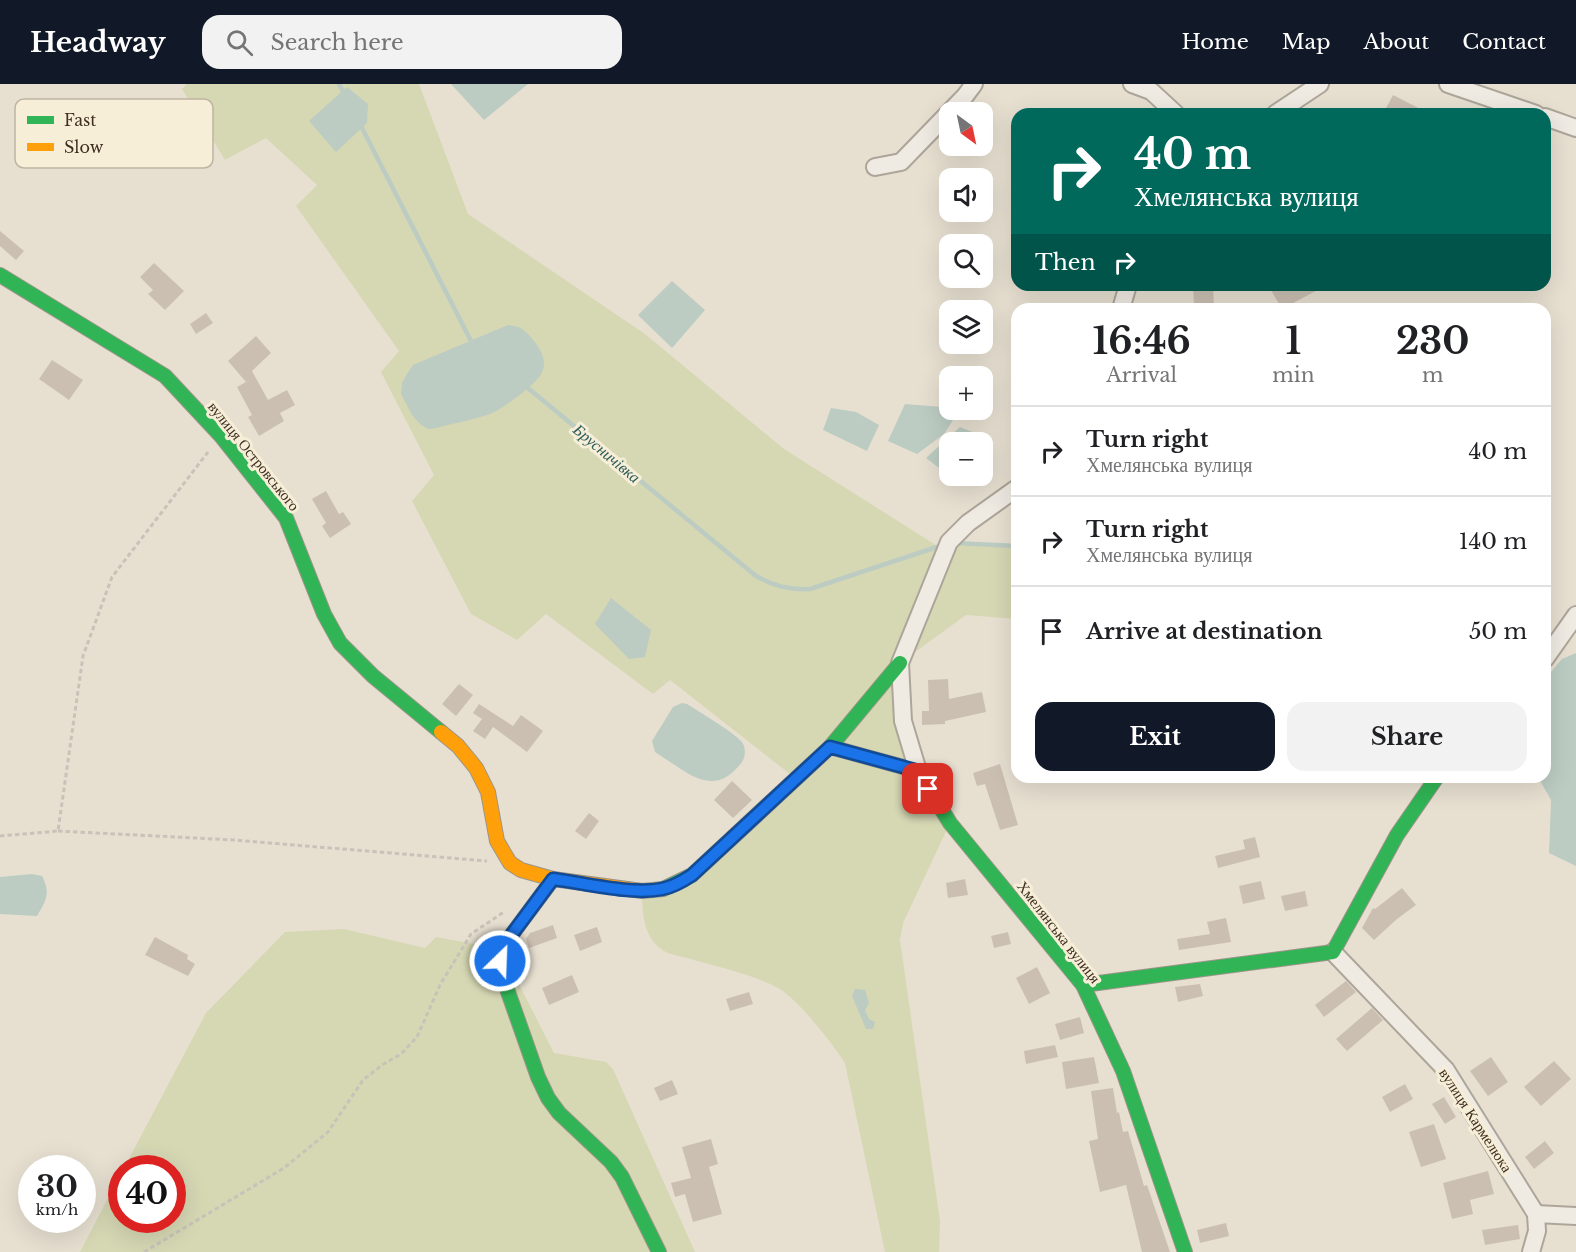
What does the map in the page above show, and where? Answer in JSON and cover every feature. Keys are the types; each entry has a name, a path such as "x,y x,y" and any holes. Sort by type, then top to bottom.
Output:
{"street":[{"path":"875,167 901,162 974,84"},
{"path":"1132,84 1153,88 1171,108"},
{"path":"1284,108 1320,84"},
{"path":"1448,84 1518,108"},
{"path":"1551,119 1576,128"},
{"name":"вулиця Островського","path":"0,275 165,376 221,436 286,518 324,614 340,643 373,676 452,740 476,768 488,792 497,842 510,863"},
{"path":"510,863 521,870 553,879 642,891 663,889 692,875 830,747 900,663 949,542 968,523 1011,492"},
{"path":"1551,650 1576,615"},
{"path":"900,663 903,721 918,771"},
{"path":"830,747 918,771"},
{"name":"Хмелянська вулиця","path":"918,771 950,823 1083,985 1123,1071 1185,1252"},
{"path":"1083,985 1333,952 1397,835 1433,783"},
{"path":"553,879 501,949 501,972 538,1077 548,1098 559,1113 611,1162 622,1177 659,1252"},
{"name":"вулиця Кармелюка","path":"1333,952 1446,1070 1536,1214"},
{"path":"1531,1252 1537,1232 1536,1214 1576,1216"}],"path":[{"path":"58,831 83,656 112,577 221,436"},
{"path":"0,836 58,831 234,840 510,863"},
{"path":"144,1252 284,1168 328,1132 363,1080 401,1054 417,1038 440,985 471,934 507,909"}],"green space":[{"path":"187,84 419,84 468,214 645,334 784,449 942,549 949,542 1011,546 1011,619 966,615 900,663 903,721 950,823 903,923 900,940 940,1221 939,1252 885,1252 845,1063 805,1011 778,988 767,983 745,974 664,951 655,944 647,930 642,907 642,891 663,889 795,778 670,680 653,694 546,614 517,640 471,614 412,501 434,475 381,372 399,351 296,206 317,185 266,138 225,160 213,140 213,99 188,99 182,89"},
{"path":"344,929 425,948 436,937 501,949 554,1053 606,1062 613,1069 695,1252 80,1252 90,1233 96,1233 96,1221 108,1198 108,1233 186,1233 186,1155 131,1155 206,1013 285,932"}],"shaded area":[{"path":"451,84 528,84 484,120"},
{"path":"347,87 368,104 367,123 336,152 309,121"},
{"path":"672,281 705,310 672,348 638,315"},
{"path":"508,325 525,331 542,353 544,367 538,378 521,394 490,414 436,428 428,429 420,424 412,415 401,394 402,383 413,365"},
{"path":"905,404 939,407 939,420 953,420 945,432 939,432 939,438 917,454 888,441"},
{"path":"831,408 856,412 879,425 867,451 823,430"},
{"path":"960,427 972,432 955,432"},
{"path":"939,446 939,468 926,458"},
{"path":"611,598 651,630 645,657 629,659 595,624"},
{"path":"1576,653 1576,866 1549,853 1551,800 1541,783 1551,783 1551,672 1562,659"},
{"path":"682,703 715,722 743,743 745,751 742,762 731,774 721,780 699,779 655,752 652,741 673,707"},
{"path":"32,874 42,876 47,892 37,916 0,914 0,877"},
{"path":"855,989 865,990 869,1003 865,1010 869,1019 875,1022 873,1029 866,1029 852,996"}],"building":[{"path":"1393,95 1418,108 1386,108"},
{"path":"0,231 24,251 16,260 0,246"},
{"path":"154,263 184,291 165,310 148,294 153,290 140,277"},
{"path":"1193,291 1213,291 1214,303 1194,303"},
{"path":"1272,291 1316,291 1293,303 1278,303"},
{"path":"206,313 213,323 196,334 190,324"},
{"path":"256,336 271,353 252,371 268,400 287,390 295,405 280,413 284,421 259,436 248,417 252,415 237,387 246,382 228,361"},
{"path":"52,360 83,380 69,400 39,379"},
{"path":"326,491 339,514 343,512 351,524 330,538 322,526 326,523 312,499"},
{"path":"948,679 949,699 982,692 986,712 945,721 945,724 922,725 922,711 929,711 928,680"},
{"path":"459,684 473,695 456,716 442,704"},
{"path":"479,704 513,726 521,715 543,731 527,752 493,727 485,739 473,731 482,719 473,713"},
{"path":"1000,764 1018,825 1000,830 985,784 977,786 973,773"},
{"path":"732,781 752,800 733,818 714,800"},
{"path":"589,813 599,821 586,839 575,831"},
{"path":"1255,837 1260,857 1218,868 1215,856 1245,849 1243,840"},
{"path":"965,879 968,895 948,898 946,883"},
{"path":"1261,881 1265,899 1243,904 1239,886"},
{"path":"1402,888 1416,905 1374,940 1362,928 1373,908 1375,909"},
{"path":"1305,891 1308,906 1285,911 1281,896"},
{"path":"1226,918 1231,942 1179,950 1177,939 1210,934 1207,922"},
{"path":"553,925 557,938 529,948 526,939 530,933"},
{"path":"597,927 602,942 580,951 574,935"},
{"path":"1008,932 1011,944 994,948 991,936"},
{"path":"155,937 188,955 187,959 195,964 188,976 145,955"},
{"path":"1037,967 1050,993 1029,1004 1016,978"},
{"path":"572,975 579,992 549,1005 542,988"},
{"path":"1346,981 1356,992 1324,1017 1315,1005"},
{"path":"1200,984 1203,996 1178,1002 1175,987"},
{"path":"749,992 753,1004 730,1011 726,999"},
{"path":"1372,1008 1383,1020 1347,1051 1336,1039"},
{"path":"1080,1017 1084,1033 1060,1040 1055,1024"},
{"path":"1055,1045 1058,1057 1026,1064 1024,1051"},
{"path":"1094,1057 1099,1083 1066,1089 1062,1062"},
{"path":"1491,1057 1508,1082 1488,1096 1470,1071"},
{"path":"1554,1061 1571,1079 1541,1106 1524,1087"},
{"path":"672,1080 678,1094 660,1101 654,1088"},
{"path":"1405,1084 1413,1099 1390,1112 1382,1097"},
{"path":"1113,1088 1123,1132 1128,1131 1144,1186 1147,1185 1170,1252 1142,1252 1126,1185 1100,1192 1089,1141 1098,1139 1091,1091"},
{"path":"1444,1097 1456,1117 1445,1124 1432,1104"},
{"path":"1434,1124 1446,1159 1421,1167 1409,1132"},
{"path":"711,1139 718,1164 709,1167 722,1214 693,1222 685,1194 675,1197 671,1183 691,1178 682,1147"},
{"path":"1545,1141 1554,1153 1534,1169 1525,1157"},
{"path":"1488,1171 1494,1194 1470,1200 1473,1214 1452,1219 1443,1183"},
{"path":"1226,1223 1229,1236 1200,1243 1197,1230"},
{"path":"1518,1225 1520,1239 1485,1245 1482,1230"}],"waterway":[{"name":"Брусничівка","path":"339,84 345,95"},
{"name":"Брусничівка","path":"360,124 471,341 475,344"},
{"name":"Брусничівка","path":"523,384 756,576 782,587 810,589 943,545"},
{"name":"Брусничівка","path":"954,543 1011,546"}],"traffic: fast":[{"path":"0,275 165,376 221,436 286,518 324,614 340,643 373,676 441,732"},
{"path":"663,889 692,875 830,747 900,663"},
{"path":"830,747 918,771 950,823 1083,985 1123,1071 1185,1252"},
{"path":"1083,985 1333,952 1397,835 1433,783"},
{"path":"553,879 501,949 501,972 538,1077 548,1098 559,1113 611,1162 622,1177 659,1252"}],"traffic: slow":[{"path":"441,732 458,746 476,768 488,792 497,841 510,863 521,870 553,879 642,891 663,889"}],"route":[{"path":"500,961 501,949 553,879 642,891 663,889 678,883 692,875 830,747 918,771 928,789"}]}
